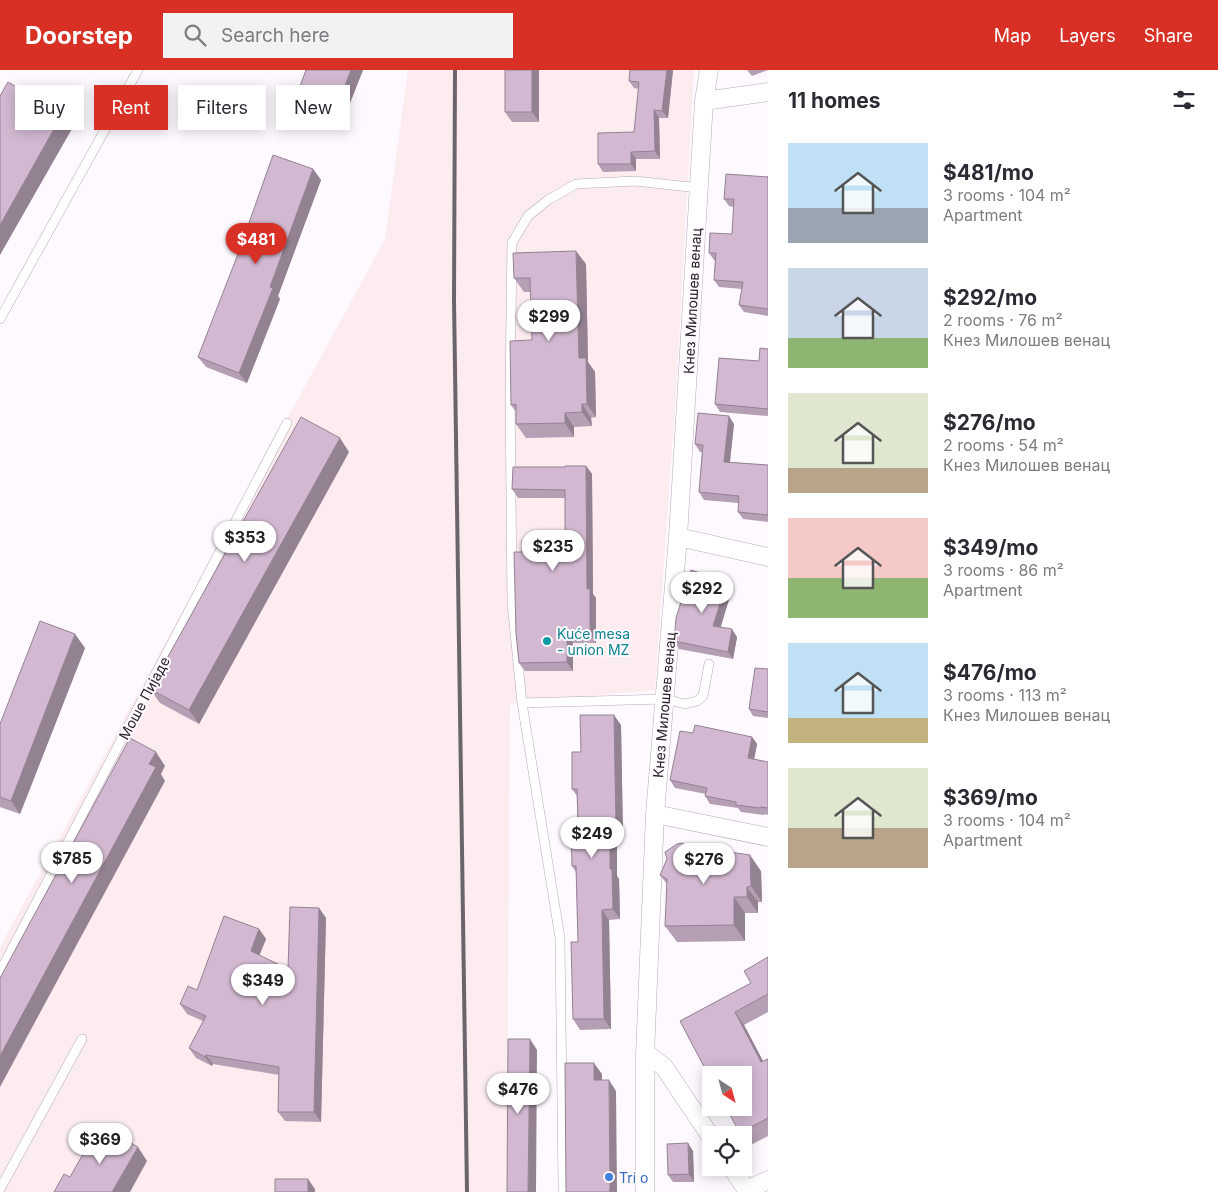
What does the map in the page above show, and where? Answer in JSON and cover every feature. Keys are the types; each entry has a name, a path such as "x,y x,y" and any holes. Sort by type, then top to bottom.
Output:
{"street":[{"name":"Кнез Милошев венац","path":"645,1192 645,1055 655,814 678,537 704,101 709,70"},
{"path":"704,101 768,92"},
{"path":"678,537 768,558"},
{"path":"655,814 768,837"},
{"path":"645,1055 651,1057 664,1067 704,1126"},
{"path":"738,1176 748,1191 768,1180"}],"lane":[{"path":"0,319 138,70"},
{"path":"564,1192 560,938 522,703 512,602 510,389 512,243 528,216 548,200 576,184 636,182 699,188"},
{"name":"Моше Пијаде","path":"0,972 287,424"},
{"path":"522,703 664,699 685,704 697,701 703,696 709,664"},
{"path":"0,1189 82,1039"}],"shaded area":[{"path":"408,70 694,70 677,377 655,690 510,704 507,1192 0,1192 0,947 385,239"}],"building":[{"path":"306,70 351,70 345,85 300,85"},
{"path":"505,70 532,70 532,112 505,112"},
{"path":"630,70 667,70 662,111 654,110 655,151 631,152 631,164 598,164 598,133 634,132 639,82 629,81"},
{"path":"8,82 15,86 15,130 53,130 0,225 0,96"},
{"path":"273,155 313,169 270,287 273,288 239,373 198,357 238,254"},
{"path":"726,174 768,177 768,309 739,305 743,282 714,280 716,253 709,253 710,233 732,234 734,199 724,199"},
{"path":"576,251 579,358 586,358 587,404 582,404 582,412 565,413 565,423 516,424 516,404 511,405 510,341 532,340 530,278 514,278 513,253"},
{"path":"760,348 768,349 768,409 715,404 719,358 759,361"},
{"path":"698,413 729,416 724,462 768,465 768,515 738,512 739,496 699,492 703,445 695,444"},
{"path":"301,417 340,438 189,710 150,689"},
{"path":"586,466 587,589 590,589 590,634 567,635 567,662 519,663 516,633 514,552 522,552 522,541 565,540 565,490 512,489 513,467"},
{"path":"691,570 718,579 716,585 725,588 713,626 732,629 728,652 674,641 676,618"},
{"path":"40,621 75,634 11,801 0,797 0,724"},
{"path":"755,668 768,669 768,712 749,709"},
{"path":"580,715 614,715 616,827 610,827 610,869 612,869 613,909 602,910 604,1019 573,1019 571,942 578,942 576,866 572,866 571,823 578,823 577,789 572,789 572,752 581,752"},
{"path":"695,725 752,737 748,758 768,762 768,808 736,805 736,802 705,796 707,788 670,780 680,731 693,733"},
{"path":"130,738 156,752 149,764 156,767 0,1056 0,978"},
{"path":"682,843 688,846 750,855 751,886 747,887 747,897 734,897 734,925 665,926 667,879 660,875 667,859 665,852"},
{"path":"290,907 319,908 314,1112 278,1112 279,1067 206,1055 205,1057 189,1048 206,1016 180,1004 188,986 197,990 224,916 259,929 251,951 288,969"},
{"path":"768,957 768,994 735,1012 761,1062 768,1059 768,1118 752,1127 736,1126 730,1116 752,1116 752,1066 704,1066 680,1021 751,983 744,971"},
{"path":"508,1039 530,1039 528,1192 507,1192"},
{"path":"565,1063 594,1063 594,1080 609,1080 610,1192 566,1192"},
{"path":"99,1126 138,1147 112,1192 54,1192 64,1174 70,1177"},
{"path":"688,1143 689,1174 668,1175 667,1144"},
{"path":"275,1179 308,1179 308,1192 275,1192"}],"railway":[{"path":"455,70 454,300 467,1192"}],"place":[{"name":"Kuće mesa - union MZ","path":"547,641"},
{"name":"Tri o","path":"609,1177"}]}
